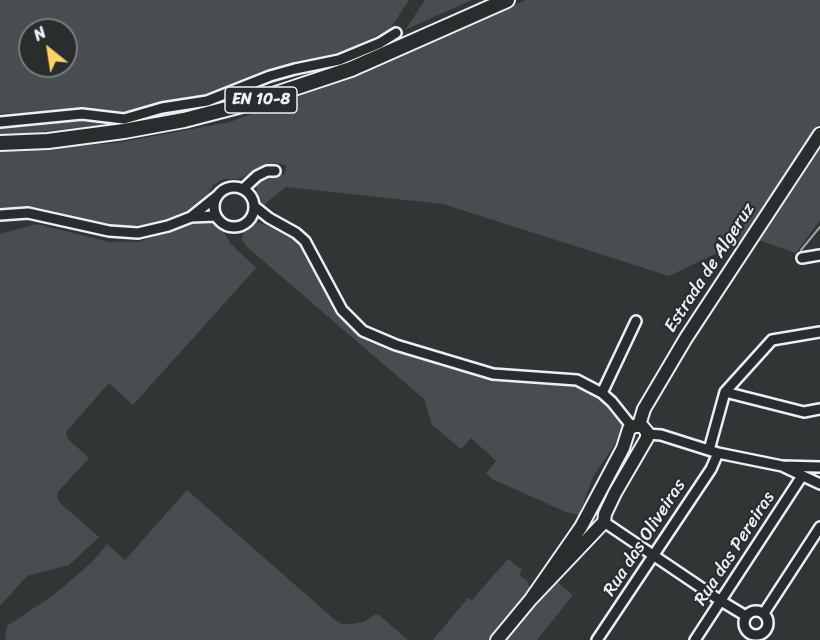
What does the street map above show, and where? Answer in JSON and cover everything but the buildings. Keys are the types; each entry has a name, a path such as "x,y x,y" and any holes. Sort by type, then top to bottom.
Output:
{"highway":[{"name":"EN 10-8","path":"0,143 48,141 124,131 184,120 246,104 351,69 507,0"}],"main road":[{"name":"Estrada de Algeruz","path":"497,640 531,599 604,520 615,493 637,457 638,433 644,409 686,338 820,134"},
{"name":"Estrada de Algeruz","path":"531,599 581,527 597,494 638,433"},
{"path":"590,511 601,509 604,520"}],"street":[{"path":"0,122 82,114 124,118 162,108 207,101 270,76 339,60 380,43 396,33"},
{"path":"243,189 257,176 267,171 275,171"},
{"path":"0,215 28,213 109,231 138,233 168,226 191,217 229,188 243,189 251,196 254,206 305,242 342,310 363,331 396,345 493,374 577,380 602,393 638,433 661,435 713,451 782,466 820,467"},
{"path":"217,196 214,208 216,216 223,224 233,227 246,223 254,206"},
{"path":"191,217 216,216"},
{"path":"250,218 269,218"},
{"path":"801,258 820,255"},
{"path":"602,393 636,321"},
{"path":"820,332 772,340 724,392 804,412 820,409"},
{"name":"Rua das Oliveiras","path":"597,640 711,469 724,392"},
{"path":"782,466 820,483"},
{"path":"820,467 816,472 820,483"},
{"name":"Rua das Pereiras","path":"695,640 802,476"},
{"path":"604,520 653,556 746,616"},
{"path":"764,613 820,527"},
{"path":"754,610 764,613 769,621 767,630 753,638 744,625 746,616 754,610"}],"shaded area":[{"path":"0,0 409,0 389,30 339,53 272,68 209,94 121,112 85,108 0,114"},
{"path":"425,0 472,0 405,30"},
{"path":"526,0 820,0 820,123 742,241 669,276 443,204 286,187 263,208 256,195 257,185 263,178 285,174 286,165 276,163 256,169 240,179 224,179 214,184 206,197 189,210 156,223 120,228 34,207 0,208 0,151 116,143 230,122 319,89"},
{"path":"92,117 112,122 0,136 0,123"},
{"path":"820,145 820,220 796,253 758,240"},
{"path":"206,221 220,226 231,244 256,268 133,405 109,383 66,432 67,438 89,458 58,492 57,497 59,502 99,537 69,565 27,576 0,606 0,234 37,224 109,242 138,242"},
{"path":"257,222 280,230 301,244 340,315 356,332 365,337 501,381 566,383 601,398 622,424 616,442 593,477 579,515 566,512 492,479 486,473 496,461 471,438 461,449 432,425 424,399 247,247 242,240 244,226"},
{"path":"187,490 335,620 342,624 352,624 364,622 376,614 408,640 5,640 7,626 55,594 92,562 107,544 125,560"},
{"path":"508,559 522,570 519,575 527,581 530,588 488,640 433,640 468,598 472,600"},
{"path":"555,580 573,595 537,640 505,640"}],"waterway":[{"path":"801,250 820,227"}]}
